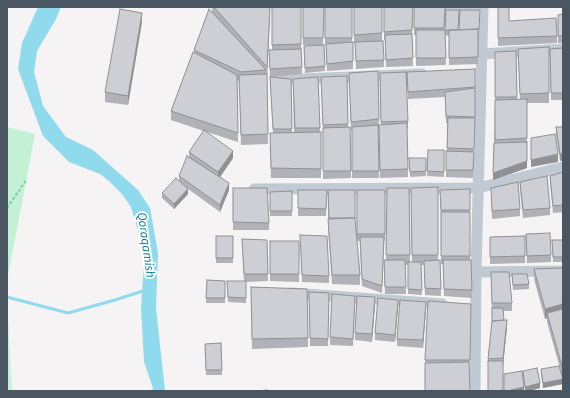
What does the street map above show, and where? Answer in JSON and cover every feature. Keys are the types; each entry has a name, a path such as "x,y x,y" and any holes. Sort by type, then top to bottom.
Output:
{"street":[{"path":"423,9 483,9 482,54 477,71 478,188 475,391"},
{"path":"482,54 563,50"},
{"path":"274,80 433,73"},
{"path":"254,189 478,188 563,167"},
{"path":"476,272 563,271"},
{"path":"276,292 477,307"}],"path":[{"path":"7,208 27,179"}],"green space":[{"path":"7,127 35,134 7,281"},
{"path":"7,293 10,358 12,391 7,391"}],"water":[{"name":"Qoraqamish","path":"38,7 61,7 56,19 37,51 34,72 43,106 66,137 93,150 138,190 150,208 158,253 156,308 165,391 152,391 153,388 144,362 141,308 144,264 140,237 131,207 122,194 109,181 100,174 69,162 43,136 18,69 22,43"}],"building":[{"path":"214,7 270,7 267,67 236,32"},
{"path":"272,7 301,7 301,44 272,45"},
{"path":"303,7 324,7 323,38 303,38"},
{"path":"325,7 352,7 352,38 325,38"},
{"path":"354,7 382,7 382,33 354,35"},
{"path":"384,7 413,7 412,30 384,32"},
{"path":"414,7 445,7 444,28 414,28"},
{"path":"498,7 509,7 509,21 556,18 557,36 498,38"},
{"path":"120,9 142,13 128,96 105,92"},
{"path":"209,9 266,70 241,72 194,50"},
{"path":"446,10 459,10 458,30 445,30"},
{"path":"460,10 480,10 479,29 459,30"},
{"path":"563,14 563,36 558,36 558,15"},
{"path":"478,29 478,57 449,58 449,30"},
{"path":"416,30 445,30 446,58 416,58"},
{"path":"412,34 413,58 386,60 385,35"},
{"path":"383,41 384,60 356,61 355,42"},
{"path":"353,42 353,61 327,64 326,44"},
{"path":"324,45 325,66 305,68 304,46"},
{"path":"549,47 549,93 520,94 518,49"},
{"path":"563,48 563,93 551,93 550,49"},
{"path":"301,49 302,67 270,69 269,50"},
{"path":"516,51 517,97 495,97 495,52"},
{"path":"193,52 237,75 238,133 171,111"},
{"path":"475,69 475,87 408,92 407,72"},
{"path":"378,71 379,119 351,122 349,73"},
{"path":"406,72 408,121 381,122 380,73"},
{"path":"267,74 268,134 241,135 239,75"},
{"path":"347,76 348,124 323,125 321,77"},
{"path":"270,77 291,79 292,129 273,129"},
{"path":"318,77 320,128 295,128 293,79"},
{"path":"475,88 475,117 446,116 445,92"},
{"path":"527,99 527,138 495,140 495,100"},
{"path":"448,118 475,118 474,149 447,148"},
{"path":"407,123 408,169 380,170 379,125"},
{"path":"378,125 379,171 352,171 352,127"},
{"path":"350,127 351,171 323,171 323,128"},
{"path":"556,127 563,127 563,153 560,154"},
{"path":"204,130 233,151 218,172 189,152"},
{"path":"321,132 321,169 271,168 270,133"},
{"path":"555,134 558,154 531,160 531,138"},
{"path":"527,142 527,161 493,173 494,143"},
{"path":"428,150 444,150 444,172 427,171"},
{"path":"446,151 474,152 473,170 446,170"},
{"path":"187,156 229,183 220,205 179,176"},
{"path":"409,158 426,158 426,171 410,172"},
{"path":"563,172 563,205 553,206 550,176"},
{"path":"547,176 550,208 523,210 520,182"},
{"path":"176,178 188,189 174,204 162,193"},
{"path":"518,182 520,209 492,211 491,188"},
{"path":"438,187 438,255 412,255 411,188"},
{"path":"233,188 267,188 269,223 233,222"},
{"path":"387,188 409,188 410,255 386,255"},
{"path":"470,189 470,210 441,210 440,190"},
{"path":"298,190 327,190 326,209 298,208"},
{"path":"328,190 355,190 355,218 329,218"},
{"path":"357,190 385,190 385,234 357,234"},
{"path":"292,191 292,211 270,211 270,192"},
{"path":"441,212 470,212 470,256 441,256"},
{"path":"355,218 360,275 332,275 328,219"},
{"path":"550,233 551,255 527,256 526,234"},
{"path":"300,235 327,236 329,276 302,275"},
{"path":"216,236 233,236 233,258 216,258"},
{"path":"525,236 525,256 490,257 490,237"},
{"path":"360,237 384,237 382,286 362,279"},
{"path":"242,239 267,240 268,274 244,274"},
{"path":"552,240 563,240 563,257 553,257"},
{"path":"270,241 299,241 299,274 270,274"},
{"path":"384,260 405,260 406,287 385,287"},
{"path":"440,260 441,289 425,288 424,261"},
{"path":"443,260 471,260 472,290 444,289"},
{"path":"408,262 421,262 422,290 408,289"},
{"path":"563,268 563,304 545,309 534,269"},
{"path":"491,272 509,272 512,303 492,303"},
{"path":"512,274 527,274 529,284 513,285"},
{"path":"207,280 225,281 225,298 206,298"},
{"path":"227,281 246,281 246,298 228,297"},
{"path":"251,287 307,289 308,338 252,339"},
{"path":"309,292 329,293 328,339 310,338"},
{"path":"332,294 355,296 353,339 330,337"},
{"path":"357,296 375,297 372,334 355,333"},
{"path":"378,298 398,300 395,335 375,333"},
{"path":"400,300 426,302 423,340 397,339"},
{"path":"428,301 471,304 470,360 425,360"},
{"path":"492,308 503,308 504,320 492,321"},
{"path":"563,309 563,370 547,313"},
{"path":"507,320 503,358 488,359 492,321"},
{"path":"221,343 222,370 206,370 205,344"},
{"path":"488,361 503,361 503,390 488,391"},
{"path":"469,362 470,391 425,391 425,363"},
{"path":"559,366 563,379 543,383 541,369"},
{"path":"537,368 540,383 525,387 523,371"},
{"path":"522,371 524,387 504,391 504,374"}],"waterway":[{"path":"7,297 68,313 146,290"}]}
